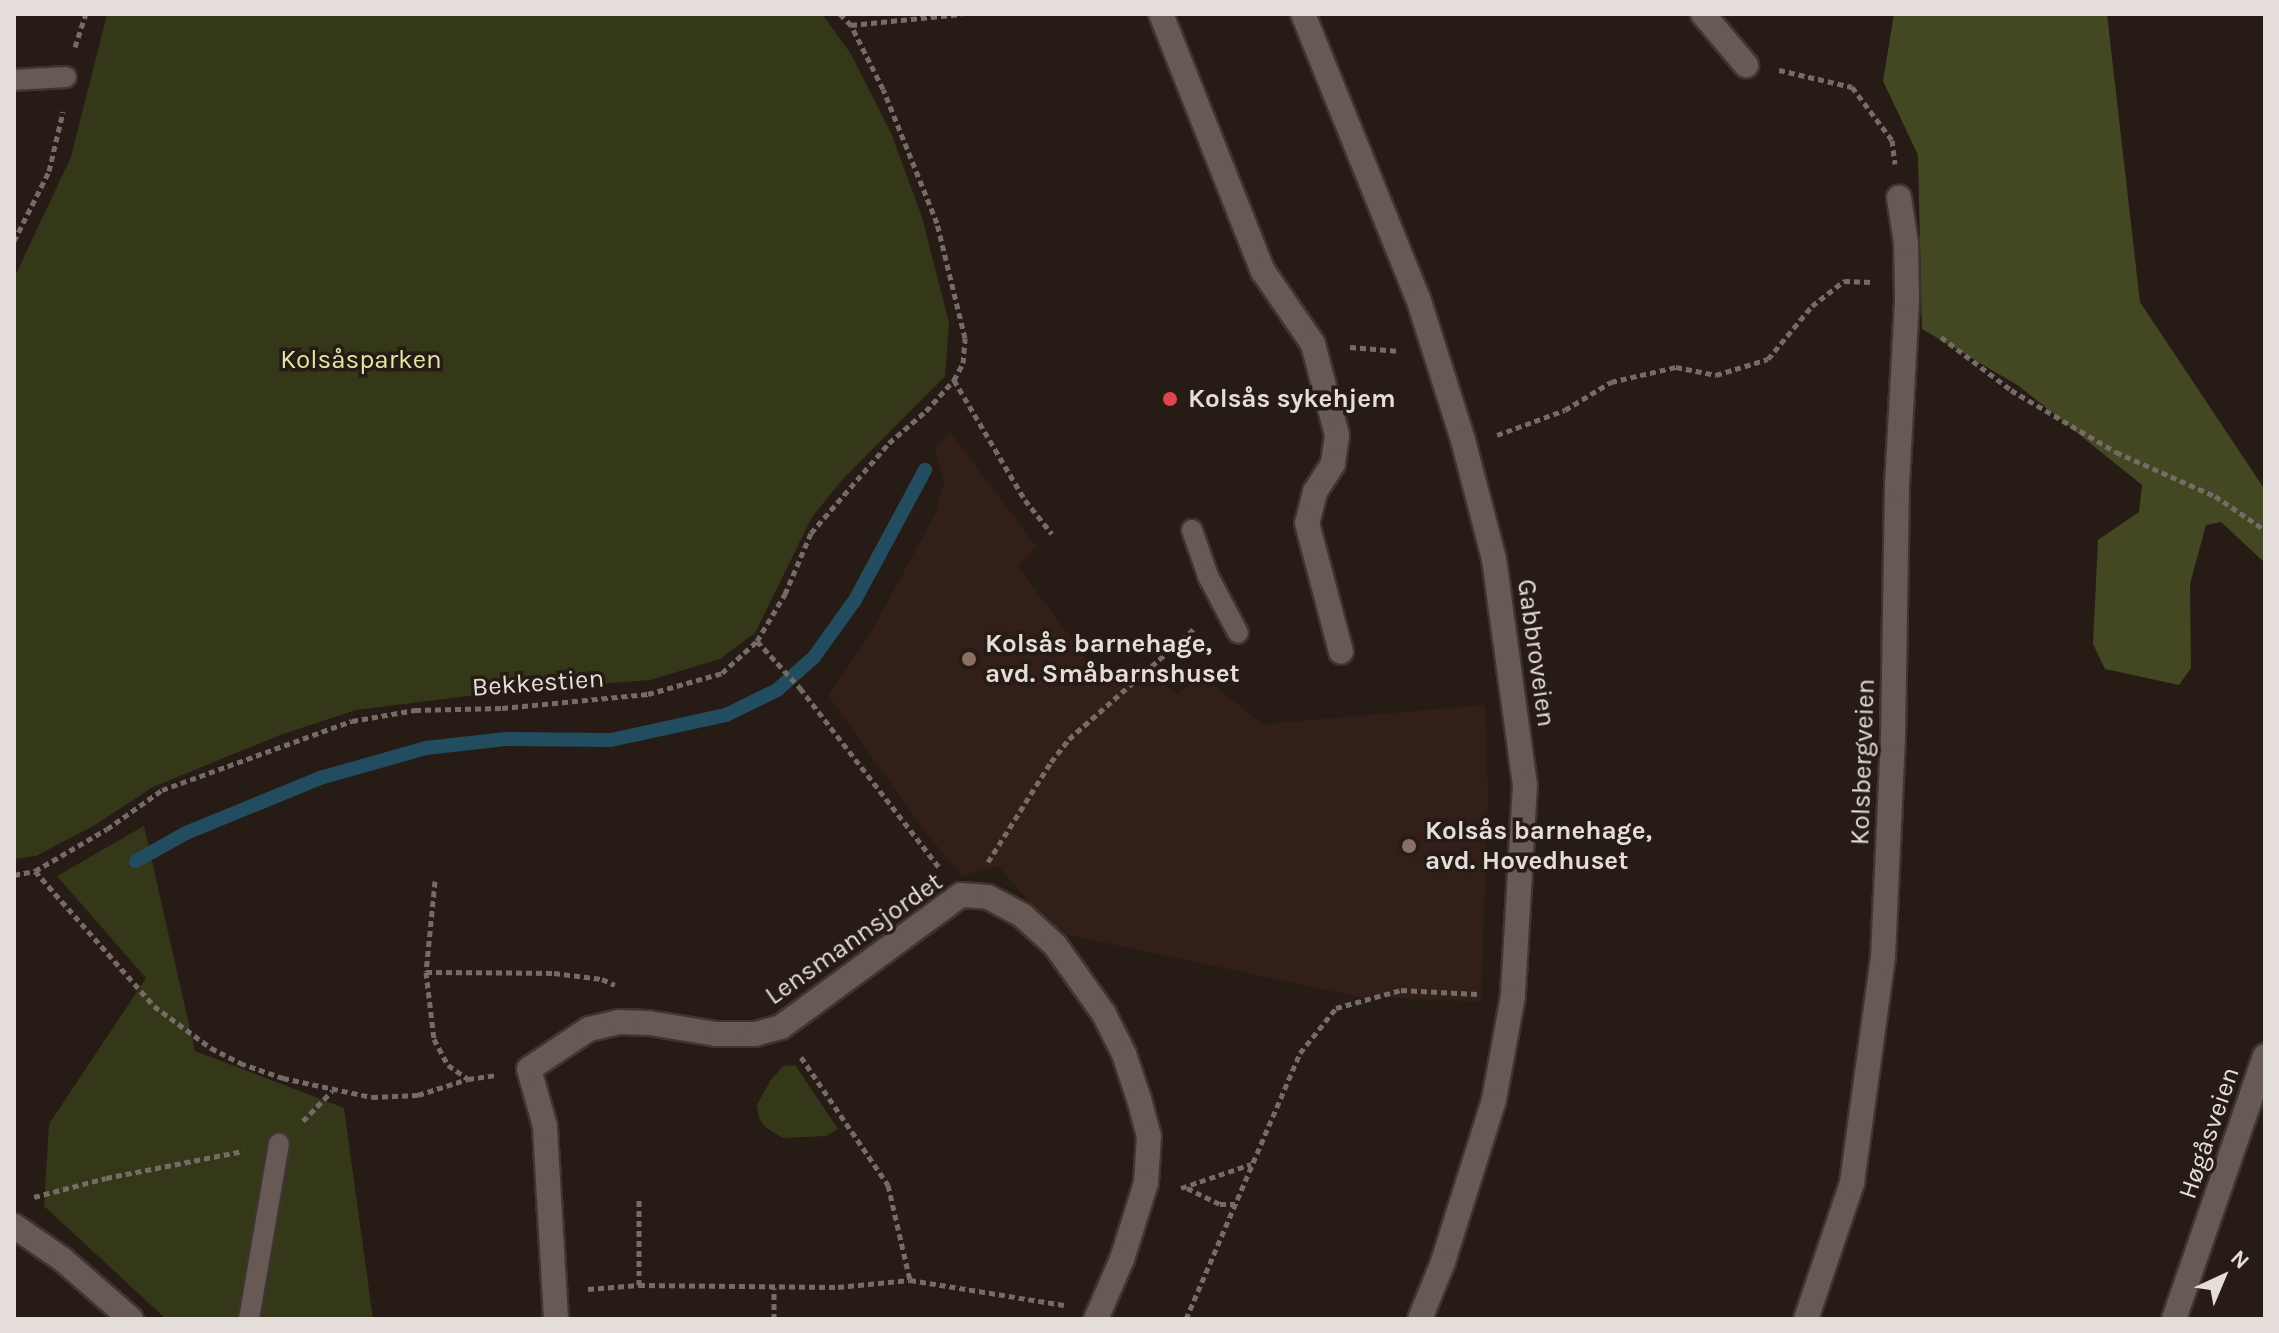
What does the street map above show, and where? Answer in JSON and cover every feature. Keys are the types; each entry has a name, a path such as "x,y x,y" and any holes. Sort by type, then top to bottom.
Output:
{"street":[{"path":"1161,14 1263,271 1313,344 1337,435 1333,464 1315,492 1307,523 1341,652"},
{"name":"Gabbroveien","path":"1303,14 1368,169 1435,353 1494,559 1525,785 1513,996 1494,1100 1443,1262 1420,1319"},
{"path":"1703,14 1746,65"},
{"name":"Kolsbergveien","path":"1806,1319 1852,1183 1883,957 1893,739 1897,485 1907,299 1906,243 1899,198"},
{"name":"Lensmannsjordet","path":"529,1069 589,1029 619,1022 649,1023 716,1034 755,1034 781,1027 961,895 988,897 1022,915 1055,945 1087,986 1124,1054 1149,1136 1146,1183 1122,1259 1098,1315"},
{"name":"Høgåsveien","path":"2174,1319 2265,1056"},
{"path":"529,1069 545,1126 556,1319"},
{"path":"14,1226 62,1259 131,1319"}],"lane":[{"path":"14,80 66,77"},
{"path":"1192,530 1208,576 1238,633"},
{"path":"249,1319 279,1144"}],"path":[{"path":"14,241 49,171 62,123 66,77 86,14"},
{"path":"840,14 851,25 883,89 937,223 965,338 963,363 954,380 1025,500 1052,534"},
{"path":"851,25 961,14"},
{"path":"1746,65 1806,74 1852,87 1892,140 1899,198"},
{"path":"1313,344 1435,353"},
{"name":"Bekkestien","path":"14,875 35,871 107,829 162,790 352,721 415,710 502,708 648,694 722,673 757,641 785,594 811,533 889,443 926,411 954,380"},
{"path":"757,641 800,688 961,895 984,869 1019,809 1069,739 1195,628"},
{"path":"35,871 154,1006 188,1033 240,1063 333,1091 372,1097 418,1095 468,1079 529,1069"},
{"path":"435,881 426,972 434,1039 448,1065 468,1079"},
{"path":"426,972 554,973 602,979 633,993 649,1023"},
{"path":"1186,1319 1300,1053 1336,1008 1401,990 1513,996"},
{"path":"781,1027 888,1185 910,1280"},
{"path":"29,1198 106,1178 279,1144 333,1091"},
{"path":"1186,1188 1252,1164"},
{"path":"1146,1183 1186,1188 1220,1204 1235,1204"},
{"path":"639,1200 639,1285"},
{"path":"555,1291 639,1285 838,1287 910,1280 1098,1315"},
{"path":"774,1288 774,1319"}],"shaded area":[{"path":"950,432 1037,547 1017,565 1098,675 1141,664 1177,694 1202,676 1263,724 1485,705 1488,795 1481,1002 1355,996 1064,934 1031,904 998,866 962,876 924,830 828,695 870,634 935,514 944,483 935,448"}],"green space":[{"name":"Kolsåsparken","path":"107,14 822,14 851,54 891,133 922,217 949,323 945,376 843,479 812,517 755,633 720,659 650,680 508,691 356,710 280,735 153,787 95,825 36,856 14,859 14,278 71,157"},
{"path":"1894,14 2107,14 2140,302 2265,490 2265,563 2221,522 2206,525 2190,584 2191,668 2179,685 2105,669 2093,644 2098,540 2139,512 2142,485 2019,386 1922,329 1918,155 1883,81"},
{"path":"144,826 195,1051 344,1108 373,1319 166,1319 44,1206 49,1124 146,978 57,876"},
{"path":"795,1065 838,1129 826,1136 783,1138 766,1128 759,1118 757,1105 770,1081 783,1066"}],"waterway":[{"path":"136,861 186,833 320,778 426,748 505,739 611,740 726,715 777,690 814,657 855,600 925,470"}],"place":[{"name":"Kolsås sykehjem","path":"1170,399"},
{"name":"Kolsås barnehage, avd. Småbarnshuset","path":"969,659"},
{"name":"Kolsås barnehage, avd. Hovedhuset","path":"1409,846"}]}
